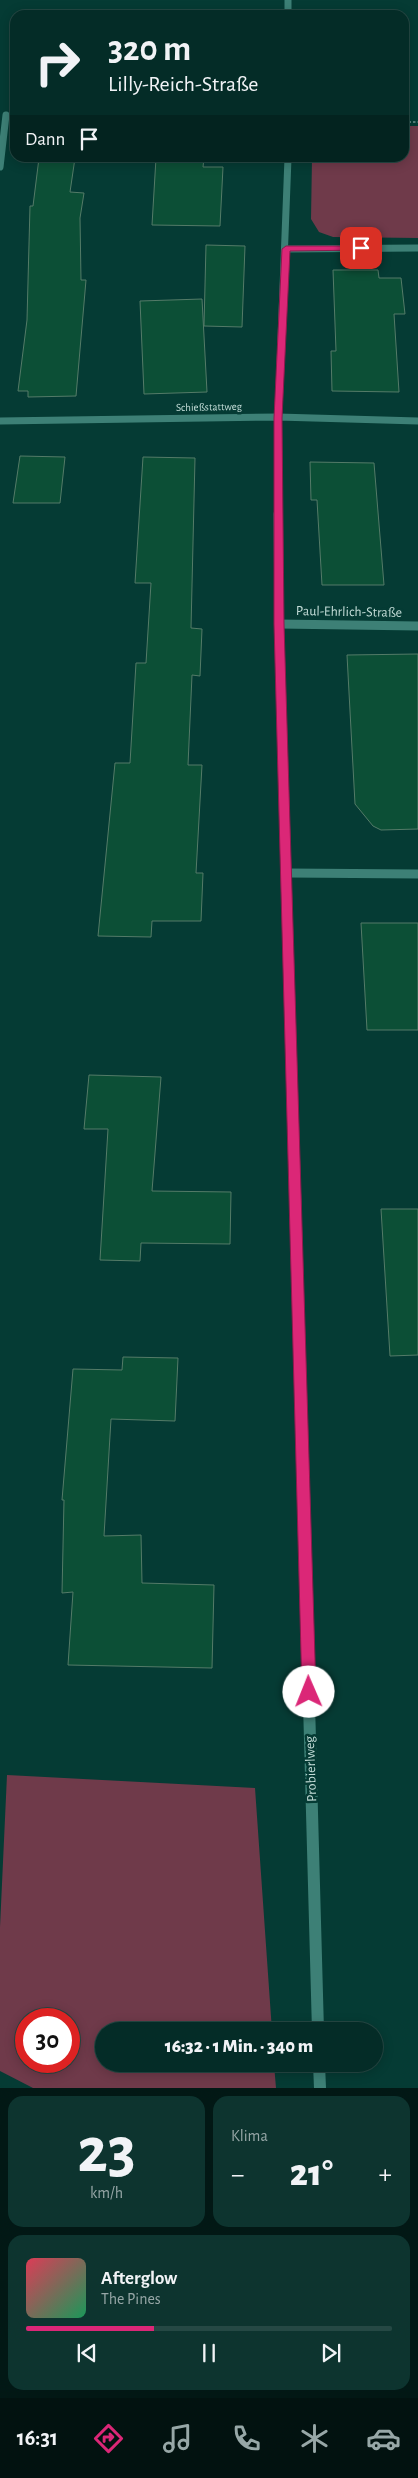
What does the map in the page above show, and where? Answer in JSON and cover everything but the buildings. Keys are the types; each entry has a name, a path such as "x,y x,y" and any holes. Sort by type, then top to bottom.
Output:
{"street":[{"path":"0,167 3,116"},
{"name":"Probierlweg","path":"288,162 278,418 279,624 288,873 318,2022"},
{"path":"286,249 418,248"},
{"name":"Schießstattweg","path":"0,421 278,418 418,421"},
{"name":"Paul-Ehrlich-Straße","path":"279,624 418,626"},
{"path":"288,873 418,874"},
{"path":"319,2072 320,2088"}],"shaded area":[{"path":"409,126 418,126 418,238 333,237 319,232 311,219 312,162 409,162"},
{"path":"7,1775 255,1788 271,2022 95,2022 95,2072 275,2072 276,2088 33,2088 0,2071 0,1927"}],"route":[{"path":"309,1692 288,873 279,624 278,418 286,249 361,248"}]}
